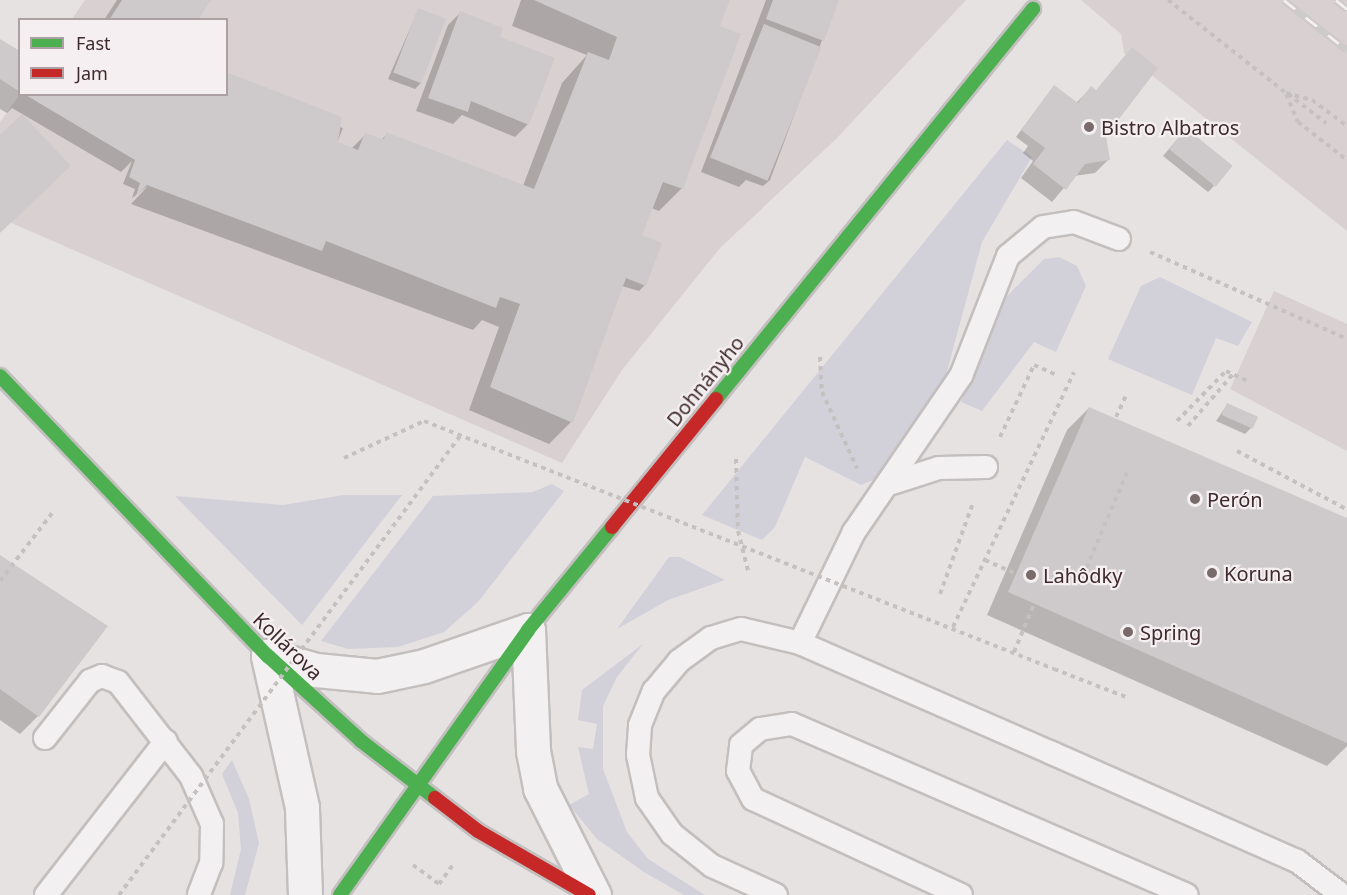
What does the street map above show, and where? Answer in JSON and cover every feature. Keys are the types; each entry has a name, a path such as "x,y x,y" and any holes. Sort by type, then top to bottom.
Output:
{"street":[{"name":"Dohnányho","path":"340,895 415,783 528,630 1033,9"},
{"name":"Kollárova","path":"0,376 268,656 415,783 503,847 589,895"},
{"path":"305,895 302,807 268,656 316,670 376,676 424,666 528,630 540,788 594,895"}],"lane":[{"path":"800,643 854,532 892,483 961,376 1008,256 1043,227 1074,222 1119,239"},
{"path":"892,483 939,468 986,467"},
{"path":"776,895 712,866 672,834 647,798 638,755 640,725 654,691 672,668 711,639 741,628 800,643 1297,861 1342,895"},
{"path":"45,738 90,681 102,676 118,682 191,776 212,824 211,862 199,895"},
{"path":"960,895 753,799 738,771 741,745 760,729 792,724 1187,895"},
{"path":"46,895 166,741"}],"path":[{"path":"1168,0 1326,123"},
{"path":"1286,93 1312,100 1347,126"},
{"path":"1286,93 1298,122 1347,160"},
{"path":"1119,239 1347,339"},
{"path":"820,357 822,392 839,439 877,503"},
{"path":"1177,421 1226,371 1250,382"},
{"path":"953,627 1074,372"},
{"path":"1188,426 1233,374"},
{"path":"1116,417 1126,396"},
{"path":"344,458 424,421 953,627 1126,697"},
{"path":"119,895 460,436"},
{"path":"1237,451 1346,509"},
{"path":"736,459 738,531 749,574"},
{"path":"1083,576 1128,470"},
{"path":"0,581 53,512"},
{"path":"985,560 1016,574"},
{"path":"1014,652 1034,604"},
{"path":"413,865 439,884 453,865"}],"shaded area":[{"path":"85,0 966,0 837,138 720,248 622,370 562,463 0,218 0,122 19,96 228,96 228,18 73,18"},
{"path":"1081,0 1347,0 1347,231 1124,53 1121,34"},
{"path":"1007,140 1032,157 982,242 946,375 885,475 861,485 805,457 775,527 762,540 702,515"},
{"path":"1059,257 1077,266 1086,286 1056,352 1034,342 982,411 961,402 1006,297 1044,259"},
{"path":"1160,277 1252,322 1238,346 1216,338 1192,395 1108,359 1141,286"},
{"path":"1274,291 1347,324 1347,451 1230,389"},
{"path":"552,484 564,491 478,602 444,632 398,647 348,649 321,641 433,496 533,492"},
{"path":"344,495 402,495 302,625 175,496 283,505"},
{"path":"669,557 680,557 725,580 668,600 617,629"},
{"path":"643,644 617,677 603,706 603,769 627,832 648,859 705,895 684,895 644,872 597,839 569,805 589,794 578,747 593,749 597,724 578,720 582,690"},
{"path":"232,760 249,799 259,843 245,895 230,895 241,849 238,813 222,774"}],"building":[{"path":"122,0 211,0 199,18 110,18"},
{"path":"534,0 730,0 720,26 741,34 683,189 663,182 642,235 662,243 646,286 626,278 573,423 490,387 520,304 500,297 496,308 326,241 322,251 147,185 136,196 140,183 129,177 135,160 27,96 228,96 228,73 342,117 338,142 358,150 365,133 384,139 386,132 534,189 588,52 609,60 617,37"},
{"path":"773,0 839,0 824,41 766,19"},
{"path":"418,8 446,19 421,83 393,72"},
{"path":"460,11 503,28 500,37 555,58 529,125 471,101 468,112 428,98"},
{"path":"764,24 821,47 768,181 710,158"},
{"path":"0,39 18,50 18,91 0,79"},
{"path":"1132,47 1158,68 1106,136 1110,160 1085,164 1066,190 1033,164 1045,148 1021,130 1054,85 1078,103 1091,86 1096,90"},
{"path":"22,114 71,166 0,233 0,135"},
{"path":"1186,128 1233,166 1216,187 1169,149"},
{"path":"1227,403 1258,417 1253,429 1222,415"},
{"path":"1089,407 1347,518 1347,743 1008,592"},
{"path":"0,555 108,626 39,717 0,689"}],"railway":[{"path":"1284,0 1347,50"},
{"path":"1336,0 1347,9"}],"traffic: fast":[{"path":"716,399 1033,9"},
{"path":"0,376 268,656 361,741 435,798"},
{"path":"340,895 528,630 612,527"}],"traffic: jam":[{"path":"612,527 716,399"},
{"path":"435,798 478,831 589,895"}],"place":[{"name":"Bistro Albatros","path":"1089,127"},
{"name":"Perón","path":"1195,499"},
{"name":"Koruna","path":"1212,573"},
{"name":"Lahôdky","path":"1031,575"},
{"name":"Spring","path":"1128,632"}]}
